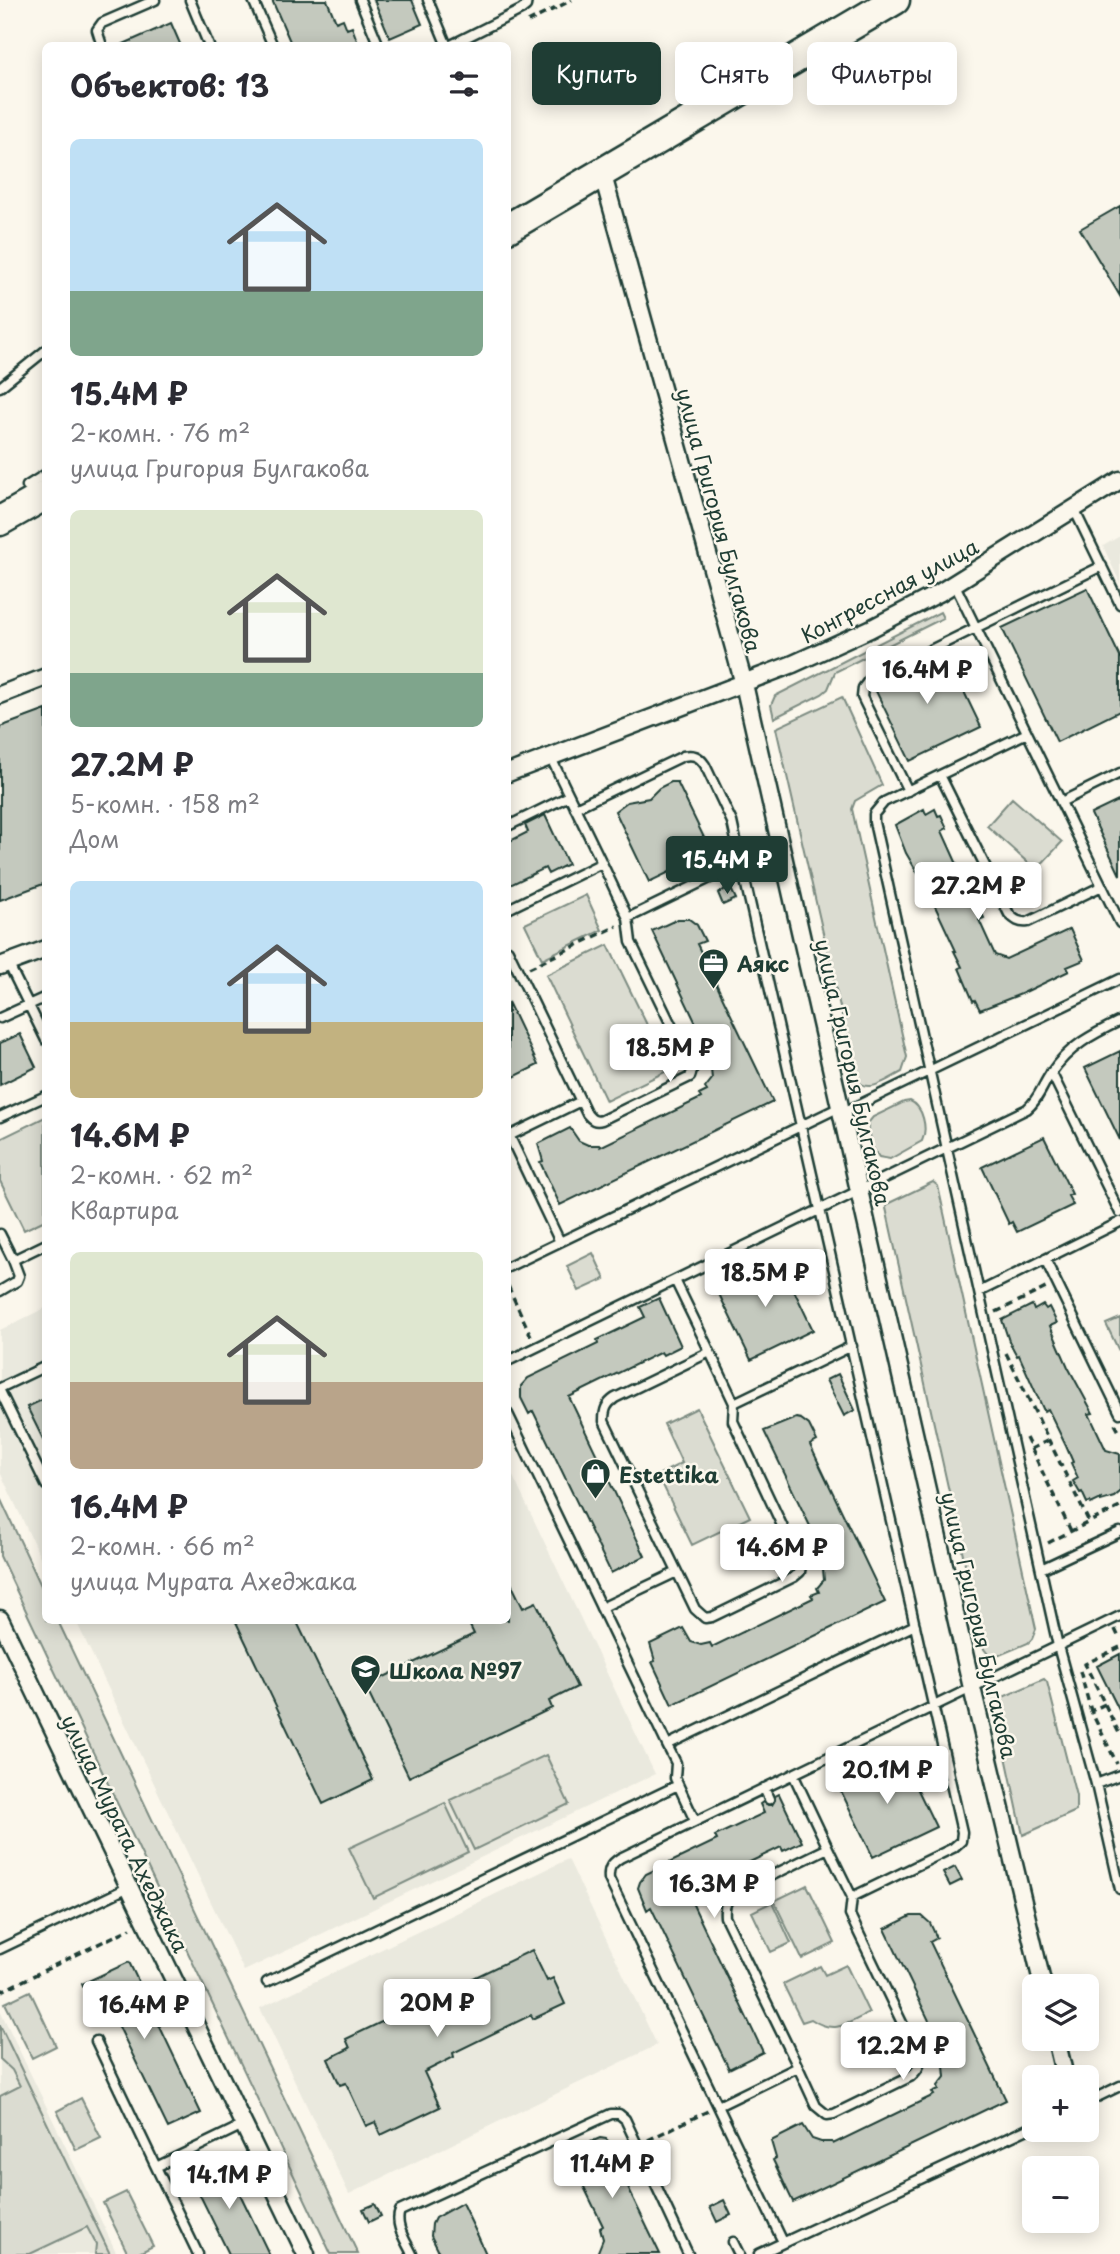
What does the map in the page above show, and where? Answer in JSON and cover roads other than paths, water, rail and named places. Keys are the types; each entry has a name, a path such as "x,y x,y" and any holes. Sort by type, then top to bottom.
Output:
{"highway":[{"path":"511,209 856,0"},
{"path":"511,226 895,0"},
{"path":"0,499 41,483"},
{"path":"0,521 41,483"}],"street":[{"name":"улица Григория Булгакова","path":"602,172 744,684 972,1688 1041,1974"},
{"name":"Конгрессная улица","path":"511,772 744,684 859,634 939,593 1120,480"},
{"path":"0,695 42,679"},
{"path":"4,965 42,951"},
{"name":"улица Мурата Ахеджака","path":"0,1619 306,2254"}],"lane":[{"path":"101,42 97,30 102,23 155,0"},
{"path":"190,0 207,42"},
{"path":"253,0 271,42"},
{"path":"359,0 377,42"},
{"path":"428,0 446,42"},
{"path":"456,42 522,10 527,0"},
{"path":"0,387 42,353"},
{"path":"1073,509 1120,604"},
{"path":"908,791 862,697 863,688 869,680 1102,566"},
{"path":"957,589 1120,923"},
{"path":"1027,733 878,807 874,822 1058,1646 1096,1784 1120,1889"},
{"path":"575,808 692,754 700,758 705,765 732,822 962,1832 961,1841 953,1848 852,1897"},
{"path":"511,956 591,1119 596,1122 603,1120 691,1077 692,1071 631,942 628,919 550,756"},
{"path":"1061,802 1120,773"},
{"path":"940,775 1009,914 1015,920 1028,922 1102,886"},
{"path":"511,824 533,817 569,796"},
{"path":"511,908 601,863"},
{"path":"628,919 741,863"},
{"path":"4,965 42,1032"},
{"path":"511,1264 801,1125 929,1071 1120,979"},
{"path":"0,1018 42,999"},
{"path":"511,1360 647,1299 675,1280 1027,1109 1036,1102 1051,1072 1081,1041 1120,1021"},
{"path":"1051,1072 1120,1213"},
{"path":"0,1117 42,1098"},
{"path":"511,1133 581,1101"},
{"path":"511,1140 560,1242"},
{"path":"979,1292 1120,1222"},
{"path":"0,1234 19,1276 12,1285 0,1291"},
{"path":"13,1260 42,1246"},
{"path":"1045,1259 1120,1413"},
{"path":"675,1280 710,1352 734,1403 733,1421 800,1561 800,1572 794,1577 705,1618 695,1609 604,1421 604,1412 608,1403 615,1398 710,1352"},
{"path":"734,1403 852,1346"},
{"path":"42,1368 0,1389 42,1477"},
{"path":"511,1419 676,1763 675,1778 695,1821"},
{"path":"1041,1569 1120,1532"},
{"path":"601,1608 677,1572"},
{"path":"783,2242 609,1879 611,1864 1120,1616"},
{"path":"667,1745 915,1625"},
{"path":"1096,1784 1120,1772"},
{"path":"793,1774 852,1897 850,1915 918,2056 918,2070 911,2077 827,2115 816,2106 725,1917 724,1908 728,1899 736,1893 828,1848"},
{"path":"267,1982 678,1785"},
{"path":"764,1788 769,1799"},
{"path":"0,1949 129,1887"},
{"path":"96,2041 198,2254"},
{"path":"718,2106 797,2067"},
{"path":"1099,2096 1120,2086"},
{"path":"412,2254 399,2225 400,2211 611,2114 619,2114 625,2119 688,2254"},
{"path":"156,2167 243,2125"},
{"path":"759,2254 1022,2132"},
{"path":"733,2242 739,2254"}],"place":[{"name":"Аякс","path":"714,990"},
{"name":"Estettika","path":"596,1501"},
{"name":"Школа №97","path":"366,1697"}]}
